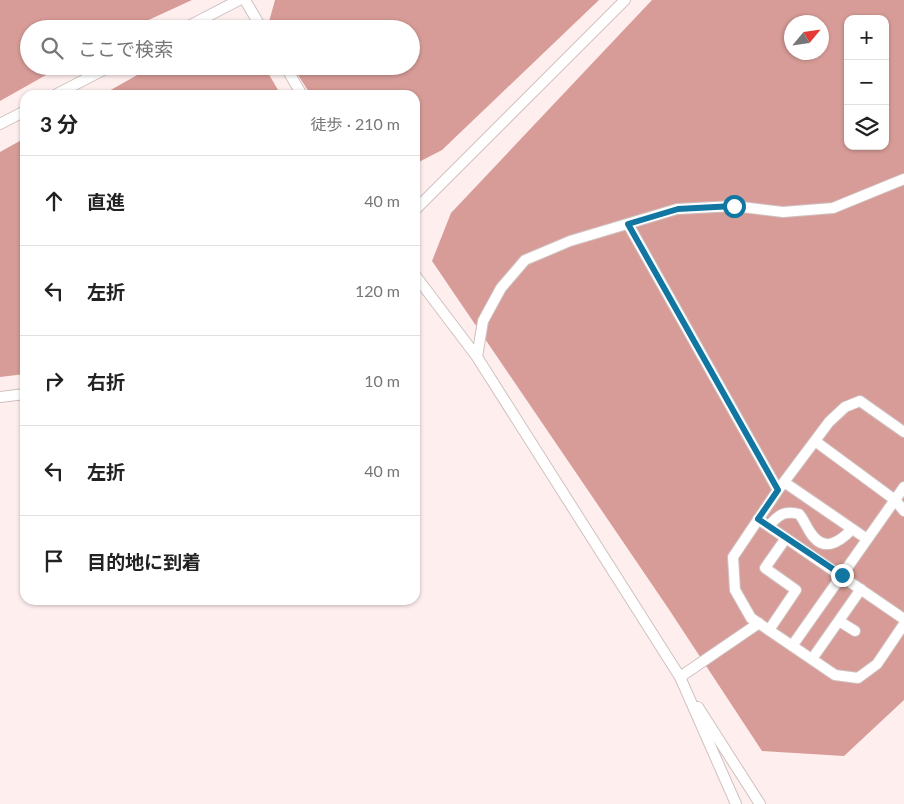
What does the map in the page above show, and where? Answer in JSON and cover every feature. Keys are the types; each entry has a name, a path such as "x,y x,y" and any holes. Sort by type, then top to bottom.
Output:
{"lane":[{"path":"201,20 239,0"},
{"path":"245,0 257,20"},
{"path":"420,205 625,0"},
{"path":"65,90 94,75"},
{"path":"290,75 299,90"},
{"path":"0,124 20,114"},
{"path":"477,357 483,321 501,288 525,260 570,241 678,209 734,206 783,212 833,208 904,179"},
{"path":"628,224 781,486 867,539"},
{"path":"420,282 477,357 760,804"},
{"path":"0,397 20,395"},
{"path":"904,432 860,401 845,407 829,422 781,486 733,557 735,590 751,618 835,675 858,678 878,664 904,624"},
{"path":"815,441 895,500 904,511"},
{"path":"792,646 904,486"},
{"path":"769,526 777,516 790,512 800,514 810,533 819,541 830,545 841,542 852,529"},
{"path":"758,519 904,619"},
{"path":"769,630 796,590 765,568 786,538"},
{"path":"812,660 861,589"},
{"path":"839,620 855,632"},
{"path":"680,677 759,623"},
{"path":"680,677 736,804"}],"shaded area":[{"path":"0,0 192,0 149,20 20,20 20,75 46,75 0,101"},
{"path":"275,0 599,0 442,150 420,161 420,90 308,90 298,75 420,75 420,20 269,20"},
{"path":"652,0 904,0 904,700 844,756 762,751 668,608 432,261 451,213"},
{"path":"137,75 269,75 278,90 111,90"},
{"path":"20,141 20,375 0,377 0,152"}],"route":[{"path":"734,206 678,209 628,224 778,490 758,519 842,575"}]}
